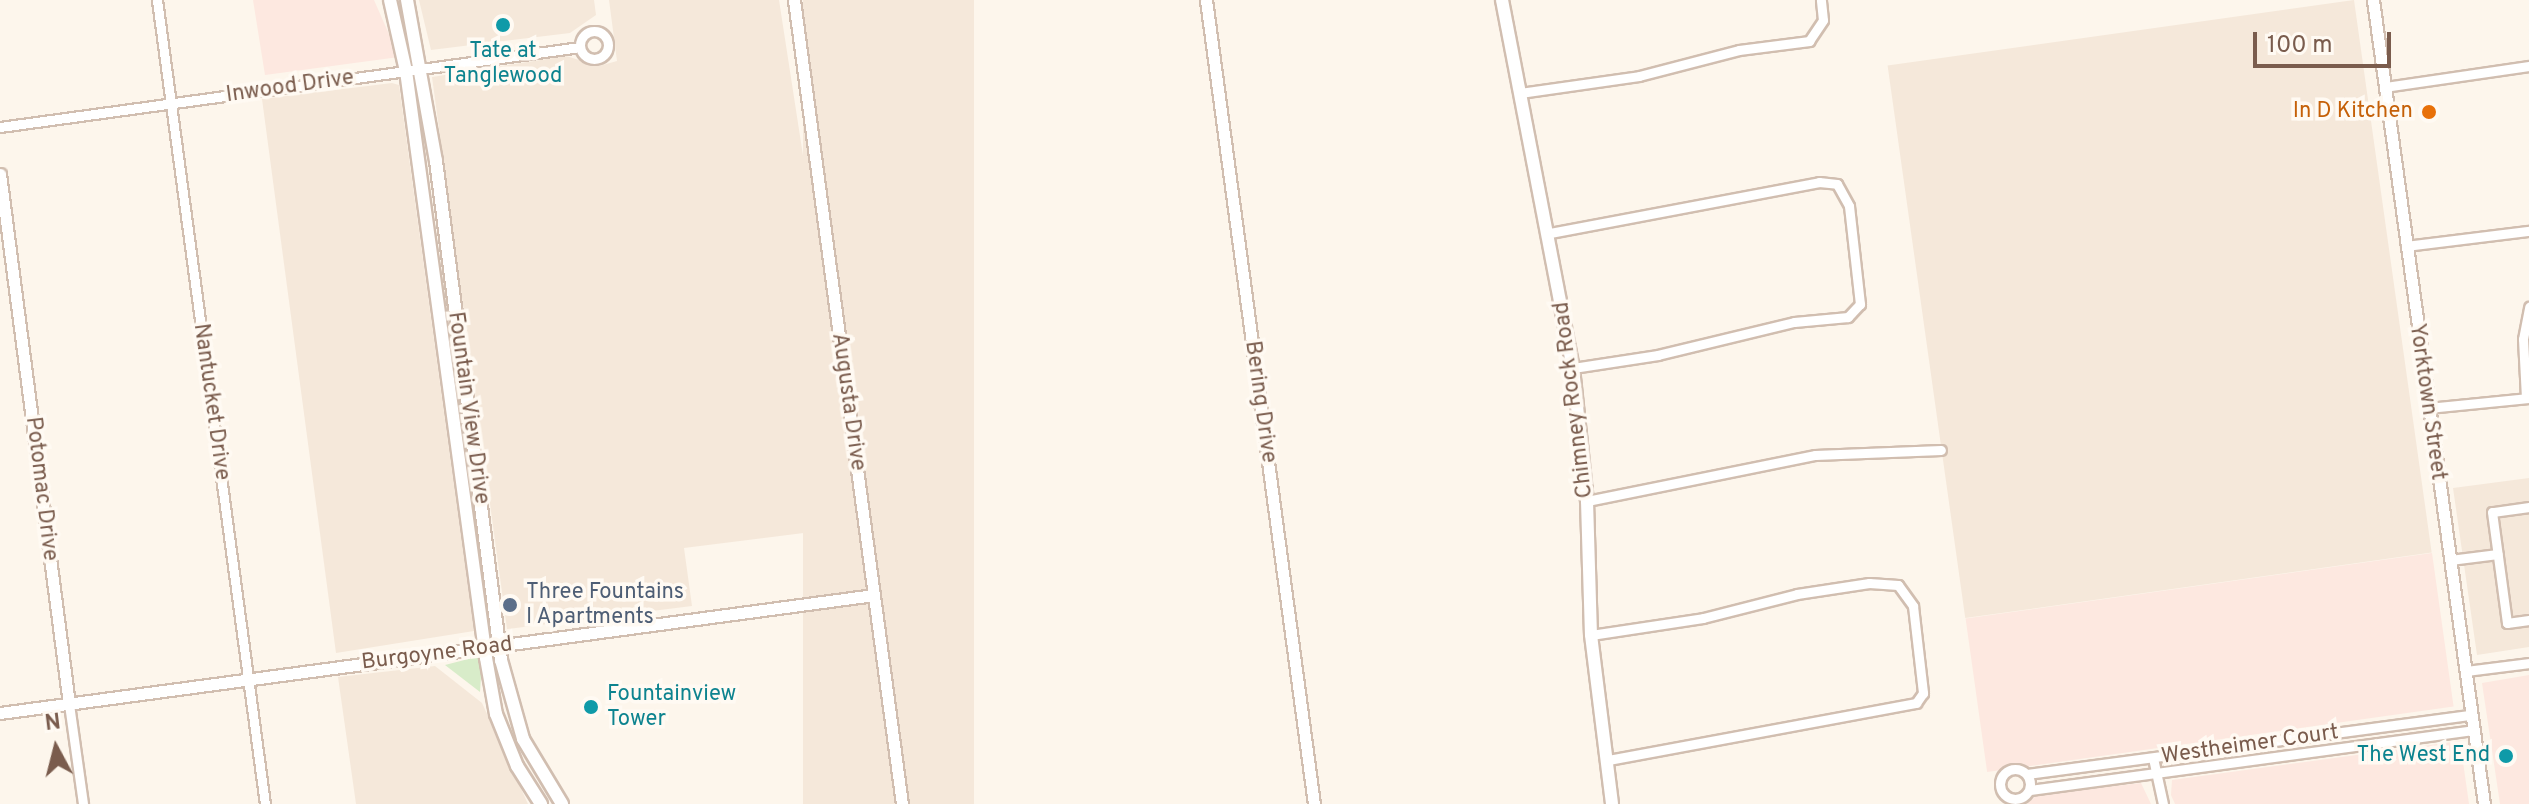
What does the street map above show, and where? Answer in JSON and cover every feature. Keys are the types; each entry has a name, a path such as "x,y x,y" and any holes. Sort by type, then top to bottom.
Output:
{"main road":[{"name":"Fountain View Drive","path":"390,0 406,71 484,648 496,714 517,766 543,804"},
{"name":"Fountain View Drive","path":"407,0 422,69 499,646 523,739 560,800"},
{"name":"Chimney Rock Road","path":"1502,0 1550,233 1573,368 1587,501 1591,635 1612,804"},
{"path":"426,212 441,209"},
{"path":"438,309 454,307"},
{"path":"452,408 467,406"},
{"path":"465,505 480,503"},
{"path":"543,804 560,800"}],"street":[{"name":"Nantucket Drive","path":"157,0 265,804"},
{"name":"Augusta Drive","path":"794,0 902,804"},
{"name":"Bering Drive","path":"1206,0 1314,804"},
{"path":"1520,93 1639,76 1739,50 1809,41 1823,20 1821,0"},
{"name":"Yorktown Street","path":"2373,0 2484,804"},
{"name":"Inwood Drive","path":"0,127 580,47"},
{"path":"2385,87 2529,66"},
{"name":"Potomac Drive","path":"0,174 83,804"},
{"path":"1550,233 1819,182 1837,184 1844,191 1854,244 1860,304 1848,317 1794,322 1658,355 1573,368"},
{"path":"2406,246 2529,231"},
{"path":"2428,408 2527,398 2523,339 2529,307"},
{"path":"1587,501 1815,455 1941,450"},
{"path":"2529,507 2492,512 2507,623 2529,620"},
{"path":"2450,560 2498,554"},
{"path":"1591,635 1885,582 1908,592 1918,650 1923,693 1916,703 1607,760"},
{"name":"Burgoyne Road","path":"0,713 874,595"},
{"path":"2466,671 2529,663"},
{"name":"Westheimer Court","path":"2471,715 2027,774 2008,770 2000,787 2014,799 2030,790 2473,730"},
{"path":"2348,731 2350,747"},
{"path":"2153,758 2163,804"},
{"path":"2027,774 2030,790"}],"shaded area":[{"path":"253,0 374,0 399,57 265,75"},
{"name":"Tate at Tanglewood","path":"419,0 594,0 596,15 570,33 431,50"},
{"path":"609,0 779,0 806,175 843,474 839,480 851,527 684,548 692,606 507,629 432,77 566,56 599,66 617,61"},
{"path":"803,0 974,0 974,804 803,804"},
{"path":"2354,0 2432,553 1965,618 1888,66"},
{"name":"Three Fountains I Apartments","path":"392,83 399,85 474,631 336,653 262,99"},
{"path":"2529,478 2529,647 2477,655 2453,488"},
{"path":"2432,553 2454,706 1987,772 1966,619"},
{"path":"435,666 482,703 528,804 356,804 338,677"},
{"path":"2529,675 2529,804 2500,804 2482,683"},
{"path":"2460,741 2469,804 2175,804 2171,795 2172,780"},
{"path":"2141,783 2151,804 2027,804 2037,795"}],"green space":[{"path":"476,657 482,661 480,692 445,665"}],"place":[{"name":"Tate at Tanglewood","path":"503,25"},
{"name":"In D Kitchen","path":"2429,112"},
{"name":"Three Fountains I Apartments","path":"510,605"},
{"name":"Fountainview Tower","path":"591,707"},
{"name":"The West End","path":"2506,756"}]}
